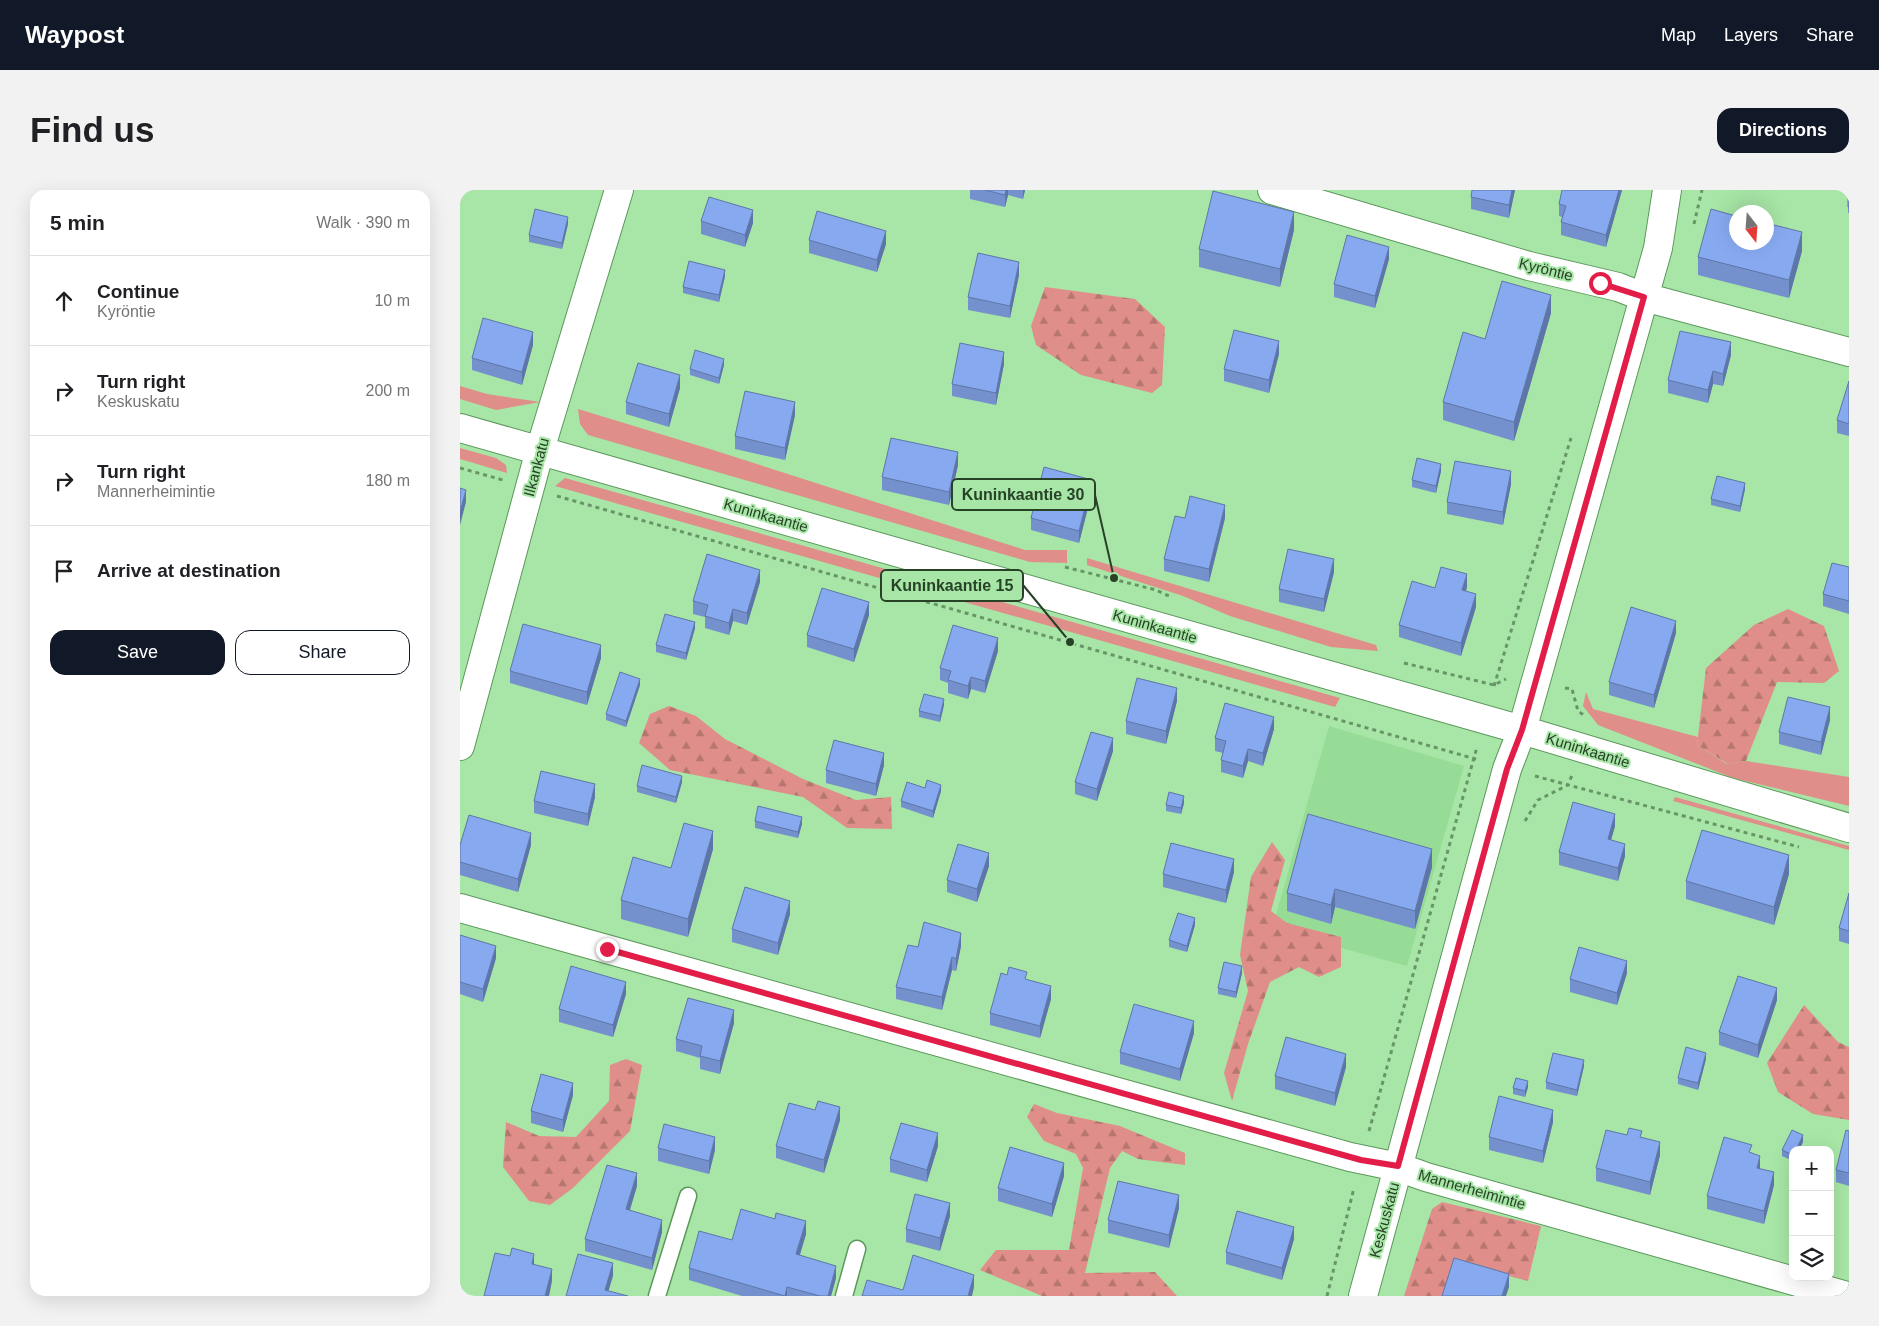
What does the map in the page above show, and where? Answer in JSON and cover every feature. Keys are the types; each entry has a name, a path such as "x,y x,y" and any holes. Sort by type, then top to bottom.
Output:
{"street":[{"name":"Ilkankatu","path":"460,746 540,450 619,190"},
{"name":"Kyröntie","path":"1272,190 1529,266 1618,287 1644,297 1849,352"},
{"name":"Keskuskatu","path":"1363,1296 1507,769 1522,730 1658,248 1667,190"},
{"name":"Kuninkaantie","path":"460,428 1522,730 1849,828"},
{"name":"Mannerheimintie","path":"460,908 1361,1160 1398,1166 1426,1177 1847,1296"}],"lane":[{"path":"657,1296 688,1196"},
{"path":"844,1296 857,1249"}],"path":[{"path":"460,468 1507,769 1800,847"}],"shaded area":[{"path":"1329,726 1464,766 1407,966 1272,929"}],"green space":[{"path":"1045,287 1135,299 1165,327 1162,385 1152,393 1081,375 1036,345 1031,326"},
{"path":"460,386 487,394 540,402 496,410 460,399"},
{"path":"578,409 713,450 1025,550 1067,550 1067,563 1030,562 588,435 580,424"},
{"path":"460,448 496,458 506,465 507,473 460,459"},
{"path":"565,478 1340,698 1335,707 555,486"},
{"path":"1087,558 1376,645 1378,651 1331,647 1230,616 1183,596 1087,565"},
{"path":"1788,609 1824,626 1839,671 1824,683 1777,682 1746,761 1728,764 1697,745 1706,668 1754,625"},
{"path":"1586,692 1593,709 1698,737 1697,745 1727,764 1746,761 1849,777 1849,806 1733,778 1598,725 1583,706"},
{"path":"669,706 696,716 725,739 803,779 856,800 891,797 892,829 847,828 803,797 670,770 639,743 650,714"},
{"path":"1675,797 1849,846 1849,850 1673,801"},
{"path":"1272,842 1285,860 1271,911 1287,923 1341,937 1341,967 1319,977 1299,967 1270,982 1248,1044 1232,1101 1224,1073 1248,991 1240,955 1251,877"},
{"path":"1804,1005 1838,1042 1849,1047 1849,1120 1813,1114 1778,1092 1767,1063"},
{"path":"626,1059 642,1065 630,1131 573,1188 550,1205 529,1201 503,1167 506,1122 539,1136 576,1137 609,1101 610,1065"},
{"path":"1034,1104 1057,1113 1120,1126 1185,1153 1185,1165 1138,1159 1122,1151 1110,1168 1085,1273 1155,1272 1177,1296 1042,1296 980,1270 996,1250 1069,1250 1083,1168 1076,1154 1044,1141 1027,1117"},
{"path":"1442,1202 1541,1226 1528,1281 1455,1262 1442,1296 1404,1296 1432,1209"}],"building":[{"path":"985,190 1006,190 1005,195"},
{"path":"1472,190 1512,190 1509,205 1471,197"},
{"path":"1562,190 1619,190 1606,235 1561,222 1566,206 1559,204"},
{"path":"1849,190 1849,207 1848,207"},
{"path":"1213,191 1294,212 1280,269 1199,249"},
{"path":"709,197 753,210 745,235 701,221"},
{"path":"535,209 568,217 562,243 529,235"},
{"path":"1711,209 1729,214 1729,250 1774,250 1774,225 1802,232 1789,280 1698,257"},
{"path":"817,211 886,231 877,260 809,240"},
{"path":"1347,235 1389,247 1375,296 1334,284"},
{"path":"978,253 1019,262 1010,306 968,297"},
{"path":"689,261 725,270 719,295 683,287"},
{"path":"1502,281 1551,295 1514,422 1443,402 1463,332 1485,339"},
{"path":"483,318 533,332 522,372 472,358"},
{"path":"1234,330 1279,341 1269,380 1224,369"},
{"path":"1680,331 1731,342 1723,374 1713,371 1708,390 1668,380"},
{"path":"960,343 1004,352 996,393 952,384"},
{"path":"695,350 724,359 719,378 690,369"},
{"path":"638,363 680,375 669,414 626,402"},
{"path":"1849,381 1849,424 1837,420"},
{"path":"745,391 795,402 785,448 735,436"},
{"path":"891,438 958,452 949,492 882,477"},
{"path":"1417,458 1441,464 1436,486 1412,480"},
{"path":"1455,461 1511,471 1503,512 1447,502"},
{"path":"1044,467 1092,480 1079,531 1031,518"},
{"path":"1717,476 1745,483 1740,506 1711,499"},
{"path":"460,488 466,490 460,512"},
{"path":"1190,496 1225,505 1209,569 1164,559 1175,516 1185,518"},
{"path":"1288,549 1334,559 1324,599 1279,589"},
{"path":"707,554 760,570 747,613 733,609 729,623 705,616 708,605 693,601"},
{"path":"1832,563 1849,567 1849,601 1823,594"},
{"path":"1441,567 1467,574 1462,590 1476,594 1461,643 1399,625 1412,581 1435,588"},
{"path":"822,588 869,602 854,649 807,635"},
{"path":"1631,607 1676,621 1654,695 1609,682"},
{"path":"665,614 695,622 686,653 656,645"},
{"path":"523,624 601,645 587,692 510,671"},
{"path":"953,625 998,638 985,681 971,677 968,686 948,680 951,671 940,668"},
{"path":"620,672 640,679 626,721 606,714"},
{"path":"1137,678 1177,688 1166,731 1126,721"},
{"path":"924,694 944,699 940,716 919,711"},
{"path":"1788,697 1830,707 1821,742 1779,732"},
{"path":"1225,703 1274,717 1263,753 1248,749 1243,766 1221,760 1226,741 1215,738"},
{"path":"1091,732 1113,738 1097,789 1075,782"},
{"path":"834,740 884,753 876,784 826,770"},
{"path":"642,765 682,776 676,797 637,786"},
{"path":"541,771 595,784 588,814 534,801"},
{"path":"927,780 941,785 933,811 901,801 907,782 925,788"},
{"path":"1169,792 1184,796 1181,808 1166,805"},
{"path":"1573,802 1615,814 1608,839 1625,844 1618,868 1559,852"},
{"path":"758,806 802,817 798,832 755,821"},
{"path":"1308,814 1432,849 1415,911 1335,889 1331,905 1287,893"},
{"path":"469,815 531,833 518,879 460,862 460,845"},
{"path":"684,823 713,831 688,919 621,900 633,857 671,868"},
{"path":"1702,830 1789,855 1774,907 1686,881"},
{"path":"1171,843 1234,859 1226,890 1163,874"},
{"path":"958,844 989,853 977,889 947,880"},
{"path":"745,887 790,901 778,943 732,929"},
{"path":"1849,893 1849,931 1839,928"},
{"path":"1178,913 1195,918 1187,946 1169,940"},
{"path":"924,922 961,933 956,959 952,957 942,997 896,987 908,945 918,947"},
{"path":"460,935 496,946 483,989 460,982"},
{"path":"1579,947 1627,961 1617,993 1570,979"},
{"path":"1224,962 1242,966 1236,992 1218,988"},
{"path":"571,966 626,982 613,1025 559,1009"},
{"path":"1009,967 1027,972 1025,979 1051,986 1040,1026 990,1013 1001,973 1007,975"},
{"path":"1738,976 1777,988 1758,1045 1719,1032"},
{"path":"688,998 734,1010 720,1061 700,1056 702,1046 676,1039"},
{"path":"1134,1004 1194,1021 1180,1069 1120,1052"},
{"path":"1286,1037 1346,1054 1335,1093 1275,1076"},
{"path":"1686,1047 1706,1053 1698,1083 1678,1078"},
{"path":"1553,1053 1584,1060 1577,1090 1546,1082"},
{"path":"541,1074 573,1083 563,1120 531,1111"},
{"path":"1516,1078 1528,1081 1525,1091 1513,1088"},
{"path":"1499,1096 1553,1110 1543,1151 1489,1137"},
{"path":"818,1101 840,1107 824,1160 776,1146 789,1103 815,1110"},
{"path":"901,1123 938,1133 927,1170 890,1159"},
{"path":"664,1124 715,1137 709,1161 658,1148"},
{"path":"1629,1128 1642,1131 1640,1137 1660,1142 1650,1182 1596,1168 1606,1130 1627,1135"},
{"path":"1792,1130 1803,1135 1798,1146 1789,1146 1789,1153 1782,1150"},
{"path":"1846,1130 1849,1131 1849,1173 1836,1170"},
{"path":"1724,1137 1752,1145 1749,1152 1760,1156 1757,1168 1774,1172 1764,1211 1707,1196"},
{"path":"1010,1147 1064,1163 1052,1204 998,1188"},
{"path":"607,1165 637,1173 626,1209 662,1220 652,1258 585,1239"},
{"path":"1118,1181 1179,1195 1169,1235 1108,1220"},
{"path":"915,1194 950,1203 940,1238 906,1229"},
{"path":"741,1209 775,1219 776,1213 806,1221 796,1254 836,1266 828,1296 820,1296 787,1287 785,1296 689,1268 699,1231 732,1240"},
{"path":"1237,1211 1294,1227 1282,1268 1226,1252"},
{"path":"512,1248 534,1254 532,1264 552,1269 545,1296 484,1296 495,1253 510,1256"},
{"path":"578,1254 613,1263 605,1290 628,1296 566,1296"},
{"path":"913,1255 974,1275 968,1296 862,1296 867,1280 903,1290"},
{"path":"1454,1258 1509,1274 1502,1296 1442,1296"}],"place":[{"name":"Kuninkaantie 30","path":"1114,578"},
{"name":"Kuninkaantie 15","path":"1070,642"}],"route":[{"path":"607,949 1361,1160 1398,1166 1507,769 1522,730 1644,297 1618,287 1600,283"}]}
